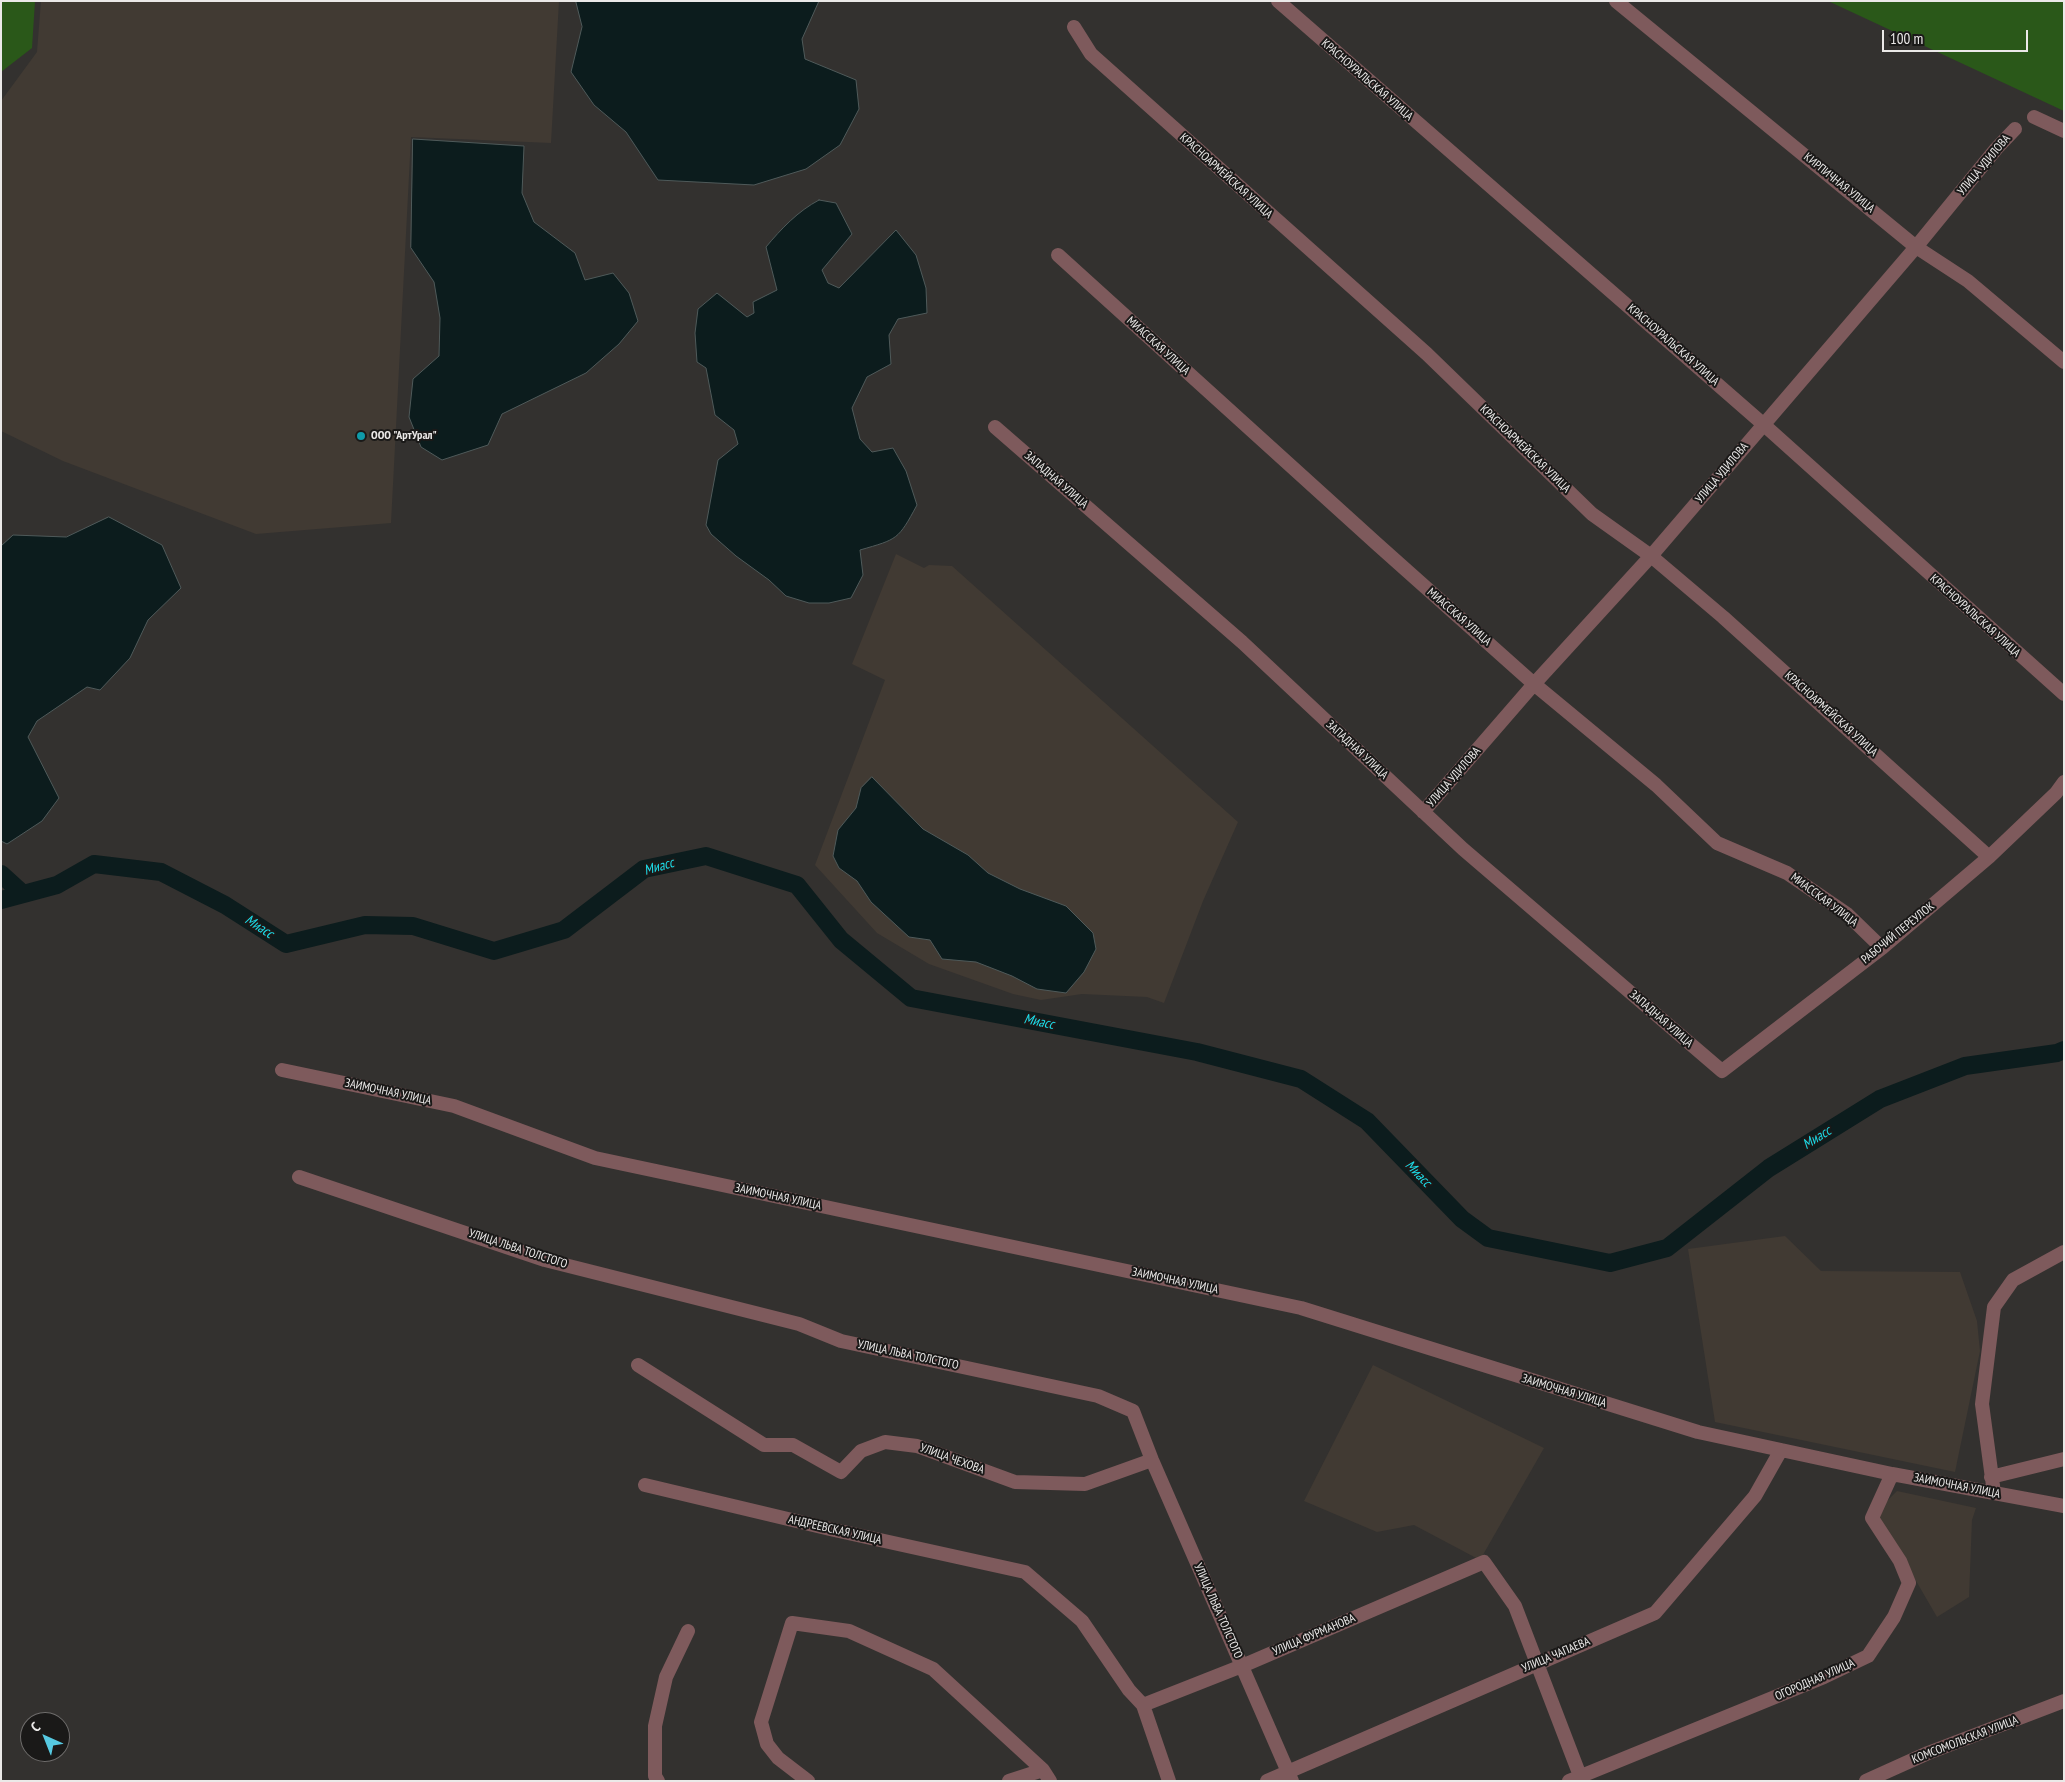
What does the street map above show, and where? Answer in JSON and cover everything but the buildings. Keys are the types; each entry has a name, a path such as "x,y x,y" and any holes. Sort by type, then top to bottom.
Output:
{"street":[{"name":"КРАСНОУРАЛЬСКАЯ УЛИЦА","path":"1278,1 1763,424 2064,694"},
{"name":"КИРПИЧНАЯ УЛИЦА","path":"1616,1 1916,247 1968,281 2064,362"},
{"name":"КРАСНОАРМЕЙСКАЯ УЛИЦА","path":"1074,27 1091,54 1427,354 1592,514 1651,556 1723,616 1989,858"},
{"path":"2034,117 2064,131"},
{"name":"УЛИЦА УДИЛОВА","path":"1423,812 1534,684 1651,556 2015,129"},
{"name":"МИАССКАЯ УЛИЦА","path":"1058,255 1374,542 1534,684 1656,785 1717,843 1787,873 1847,914 1882,948"},
{"name":"ЗАПАДНАЯ УЛИЦА","path":"995,427 1242,642 1463,849 1722,1071"},
{"name":"РАБОЧИЙ ПЕРЕУЛОК","path":"1722,1071 1882,948 1989,858 2056,793 2064,782"},
{"name":"ЗАИМОЧНАЯ УЛИЦА","path":"282,1070 454,1106 595,1158 1301,1308 1698,1432 1892,1474 2064,1506"},
{"name":"УЛИЦА ЛЬВА ТОЛСТОГО","path":"299,1177 545,1260 799,1324 841,1341 1098,1396 1134,1412 1152,1460 1290,1776"},
{"path":"1994,1493 1982,1404 1994,1307 2012,1280 2064,1252"},
{"name":"УЛИЦА ЧЕХОВА","path":"638,1365 764,1445 793,1445 841,1472 861,1451 885,1442 917,1446 1015,1482 1086,1484 1152,1460"},
{"name":"УЛИЦА ЧАПАЕВА","path":"1266,1781 1290,1776 1536,1664 1656,1614 1755,1496 1781,1450"},
{"path":"1991,1477 2064,1459"},
{"name":"ОГОРОДНАЯ УЛИЦА","path":"1577,1779 1824,1678 1868,1656 1894,1617 1909,1583 1900,1561 1872,1518 1892,1474"},
{"name":"АНДРЕЕВСКАЯ УЛИЦА","path":"645,1485 830,1529 1025,1572 1082,1621 1129,1690 1143,1705"},
{"name":"УЛИЦА ФУРМАНОВА","path":"1143,1705 1242,1666 1484,1562 1515,1606 1536,1664"},
{"path":"808,1781 778,1758 767,1744 761,1722 792,1623 849,1632 933,1670 1047,1776"},
{"path":"658,1781 655,1776 655,1726 666,1677 688,1631"},
{"path":"1536,1664 1577,1779"},
{"name":"КОМСОМОЛЬСКАЯ УЛИЦА","path":"1866,1781 1928,1753 2064,1701"},
{"path":"1143,1705 1169,1781"},
{"path":"1009,1781 1047,1776"}],"shaded area":[{"path":"41,1 559,1 551,143 411,137 391,523 256,534 63,461 1,431 1,101 37,52"},
{"path":"576,1 819,1 802,39 805,59 856,80 859,109 840,145 806,169 754,185 658,180 626,132 594,105 571,72 582,27"},
{"path":"413,139 524,146 522,193 534,222 575,253 585,280 613,273 629,293 638,321 619,344 586,373 502,414 488,445 442,460 421,447 409,417 413,379 439,356 440,318 434,282 411,248"},
{"path":"819,200 836,203 852,234 822,270 828,283 839,288 896,230 916,255 926,288 927,313 898,319 889,335 891,364 867,377 852,408 860,439 872,452 893,448 906,471 917,505 901,532 896,536 890,540 860,550 863,575 851,598 829,603 809,603 786,596 769,580 736,556 711,534 706,525 718,460 738,444 734,430 715,415 706,368 697,362 695,333 698,309 717,293 747,317 754,313 753,302 777,290 766,247 790,221 804,209"},
{"path":"109,517 162,545 181,588 148,620 130,658 100,690 87,687 37,721 28,737 59,798 42,821 7,844 1,841 1,546 13,535 66,537"},
{"path":"896,554 924,568 929,565 952,566 1238,822 1203,901 1164,1003 1147,997 1082,994 1041,1000 1013,994 929,964 877,933 815,865 885,680 852,664"},
{"path":"872,777 923,829 968,855 988,873 1020,889 1066,906 1093,933 1096,949 1084,972 1066,993 1037,989 1012,976 976,962 942,959 930,940 909,937 871,902 857,881 839,868 833,856 838,830 856,808 861,788"},
{"path":"1785,1236 1821,1271 1960,1272 1977,1321 1980,1351 1955,1472 1715,1422 1688,1249"},
{"path":"1373,1365 1544,1448 1480,1560 1414,1525 1377,1532 1304,1501"},
{"path":"1897,1491 1976,1508 1972,1520 1969,1597 1937,1617 1876,1512"}],"green space":[{"path":"1,1 35,1 32,48 1,72"},
{"path":"1828,1 2064,1 2064,111"}],"waterway":[{"name":"Миасс","path":"1,900 57,885 94,864 161,872 225,905 286,944 365,925 413,926 494,951 564,930 644,869 706,856 797,885 841,940 911,998 1197,1052 1301,1079 1367,1121 1462,1219 1488,1238 1610,1263 1667,1248 1769,1168 1880,1099 1965,1066 2057,1053 2064,1050"},
{"path":"1,874 23,894"}],"place":[{"name":"ООО \"АртУрал\"","path":"361,436"}]}
